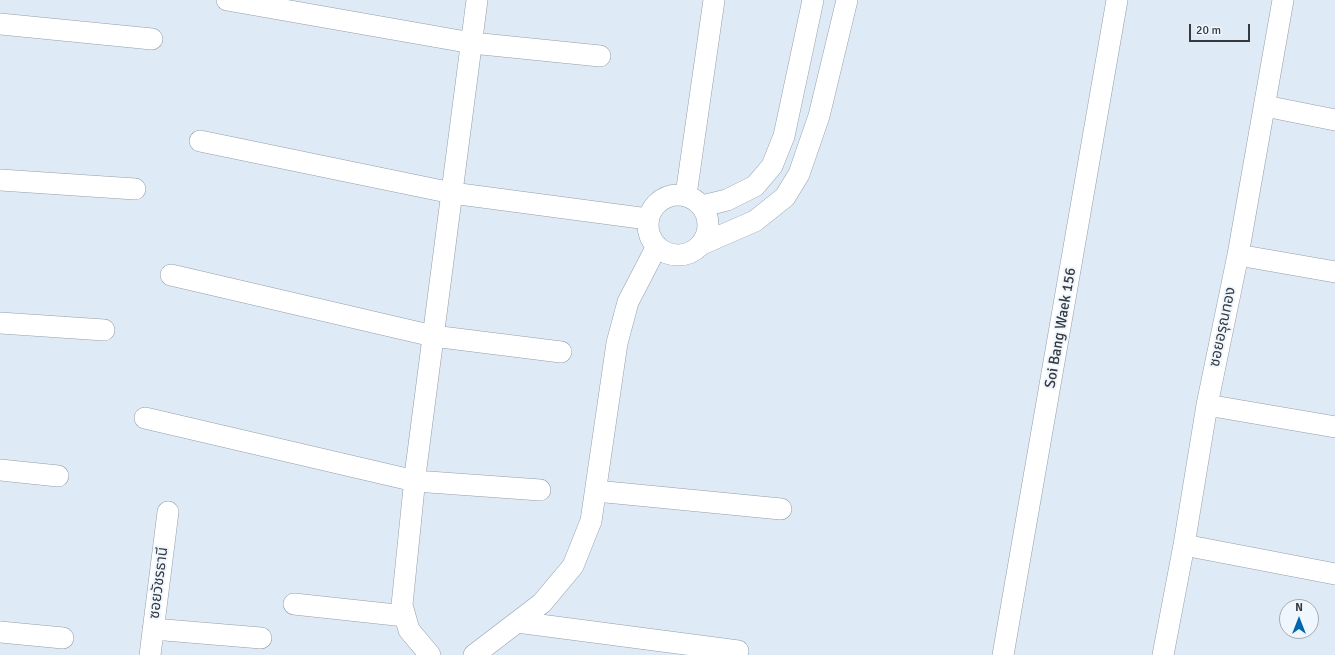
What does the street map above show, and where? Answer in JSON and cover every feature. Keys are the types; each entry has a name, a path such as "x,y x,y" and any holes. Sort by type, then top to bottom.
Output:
{"street":[{"path":"227,0 472,43 600,56"},
{"path":"430,655 409,630 402,605 415,481 477,0"},
{"path":"702,244 707,235 707,215 694,201 714,0"},
{"path":"813,0 784,136 772,166 755,186 727,200 694,201 676,194 666,197 658,202 648,219 648,229 651,238 657,246 665,252 685,254 694,250 702,244 755,220 785,197 800,174 819,116 847,0"},
{"name":"Soi Bang Waek 156","path":"1004,655 1117,0"},
{"name":"ซอยอรุณทอง","path":"1163,655 1184,545 1207,405 1238,255 1283,0"},
{"path":"0,24 152,39"},
{"path":"1265,106 1335,120"},
{"path":"200,141 452,193 648,219"},
{"path":"0,180 135,189"},
{"path":"474,655 542,603 573,566 591,521 617,342 628,302 657,246"},
{"path":"1238,255 1335,272"},
{"path":"171,275 433,336 561,352"},
{"path":"0,324 104,330"},
{"path":"1207,405 1335,427"},
{"path":"145,418 415,481 540,490"},
{"path":"0,470 58,476"},
{"path":"596,491 781,509"},
{"name":"ซอยวัชรธานี","path":"150,655 168,512"},
{"path":"1184,545 1335,574"},
{"path":"294,604 405,616"},
{"path":"517,622 738,651"},
{"path":"153,629 261,638"},
{"path":"0,632 63,638"}]}
